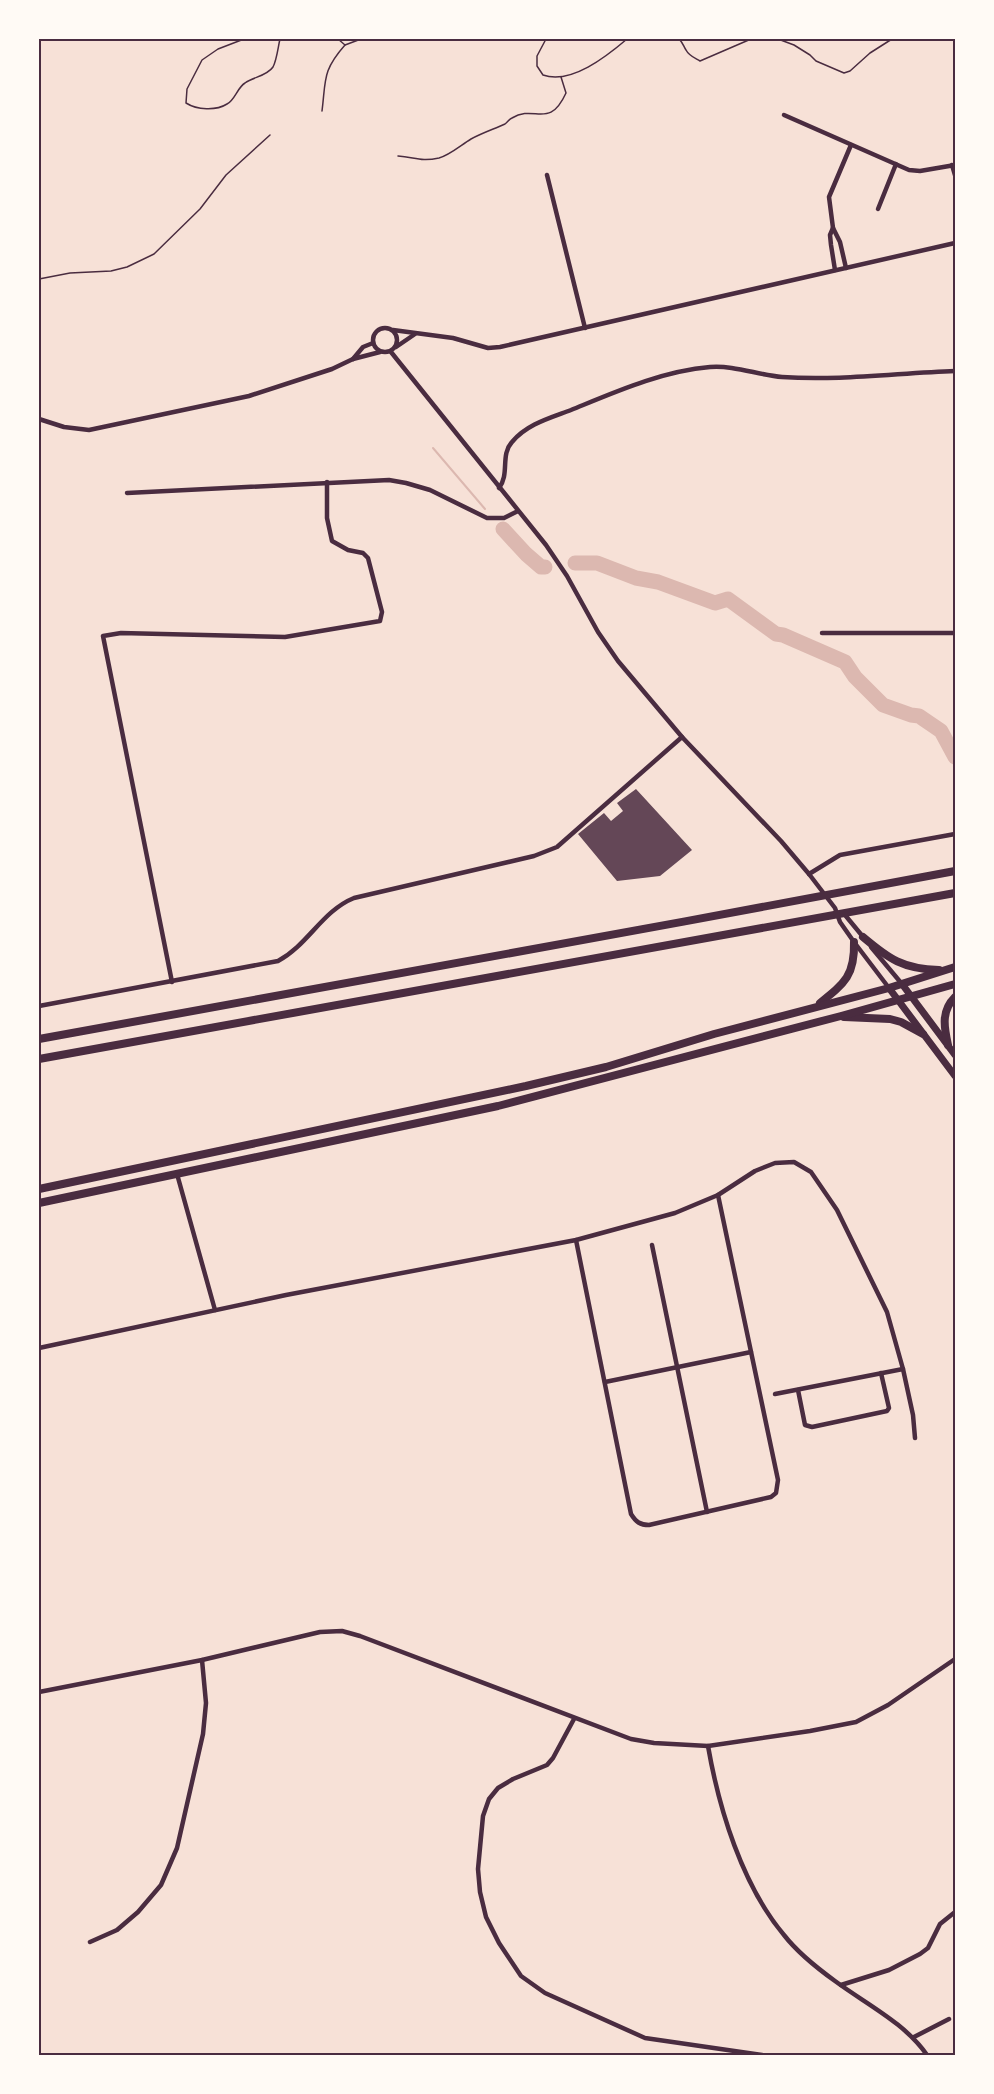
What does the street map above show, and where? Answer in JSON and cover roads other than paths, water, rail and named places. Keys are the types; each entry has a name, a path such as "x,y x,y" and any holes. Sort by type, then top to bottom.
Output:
{"highway":[{"path":"39,1039 955,871"},
{"path":"39,1059 679,945 955,893"},
{"path":"863,937 885,956 899,963 912,968 945,970"},
{"path":"816,1006 848,978 853,968 854,942"},
{"path":"39,1189 549,1081 606,1067 723,1031 890,988 955,967"},
{"path":"39,1203 498,1106 955,984"},
{"path":"948,1045 944,1025 945,1013 949,1003 955,997"},
{"path":"841,1016 890,1019 901,1022 922,1034"}],"main road":[{"path":"902,984 955,1055"},
{"path":"890,988 955,1076"}],"street":[{"path":"784,114 896,164 916,171 954,165 955,175"},
{"path":"846,268 840,242 833,228 829,197 851,145"},
{"path":"878,209 896,164"},
{"path":"547,175 585,328"},
{"path":"833,228 830,235 836,270"},
{"path":"380,352 375,348 373,337 381,328 453,338 494,348 955,243"},
{"path":"393,330 397,335 396,347"},
{"path":"39,419 64,427 88,430 249,396 332,369 353,359 380,352 391,352 415,334"},
{"path":"353,359 363,348 373,343"},
{"path":"391,352 567,576 598,632 618,661 682,737 809,873 835,908 840,922 854,942 890,988"},
{"path":"499,488 505,477 505,451 512,441 531,426 636,385 684,371 712,367 782,376 827,377 955,371"},
{"path":"127,493 389,480 430,490 487,518 504,518 518,511"},
{"path":"172,982 103,636 121,633 285,637 380,621 382,612 368,558 363,553 348,550 332,541 327,518 327,482"},
{"path":"822,633 955,633"},
{"path":"39,1006 279,961 292,952 335,908 354,898 513,862 557,847 682,737"},
{"path":"809,873 840,855 955,834"},
{"path":"835,908 848,917 902,984"},
{"path":"39,1348 215,1310 576,1240 675,1213 718,1196 755,1171 775,1163 794,1162 811,1172 837,1210 887,1312 903,1369 913,1415 915,1438"},
{"path":"177,1174 215,1310"},
{"path":"576,1240 631,1514 639,1524 649,1525 771,1497 776,1493 778,1480 718,1196"},
{"path":"652,1245 708,1512"},
{"path":"605,1383 751,1352"},
{"path":"775,1394 903,1369"},
{"path":"798,1390 805,1425 812,1427 887,1411 880,1373"},
{"path":"39,1692 202,1660 320,1632 342,1631 631,1739 654,1743 708,1746 856,1722 888,1705 955,1659"},
{"path":"90,1942 117,1930 138,1912 161,1886 177,1848 203,1734 206,1703 202,1660"},
{"path":"574,1719 547,1765 498,1788 489,1799 483,1816 478,1869 480,1892 486,1917 499,1943 521,1976 545,1993 645,2038 762,2055"},
{"path":"708,1746 714,1782 743,1866 759,1899 783,1935 803,1955 841,1985 914,2037 927,2055"},
{"path":"841,1985 889,1970 920,1954 928,1948 940,1923 955,1912"},
{"path":"914,2037 949,2019"}],"waterway":[{"path":"433,448 485,509"},
{"path":"503,529 526,554 541,567 545,567"},
{"path":"575,563 597,563 715,603 728,599 776,634 845,662 855,677 883,705 919,716 941,731 955,757"}]}
